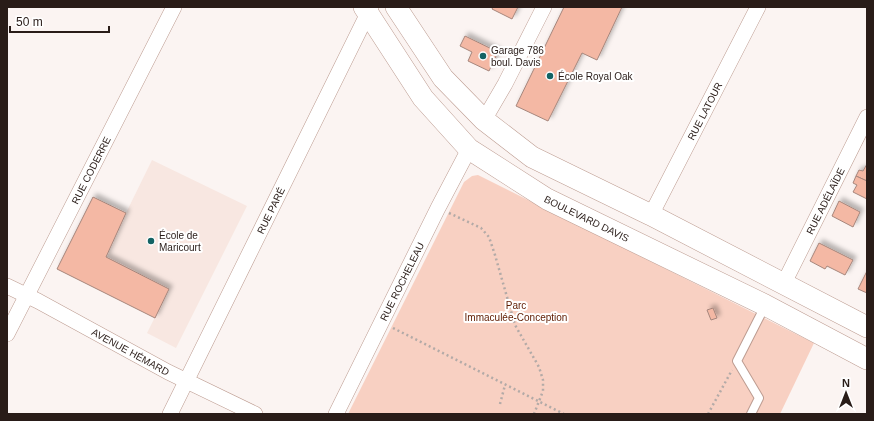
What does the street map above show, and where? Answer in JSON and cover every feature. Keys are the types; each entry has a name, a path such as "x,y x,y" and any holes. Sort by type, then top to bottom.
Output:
{"street":[{"name":"RUE CODERRE","path":"7,334 174,7"},
{"path":"396,7 443,78 484,120 532,157 651,216 867,327"},
{"path":"484,120 505,84 544,7"},
{"name":"RUE LATOUR","path":"651,216 758,7"},
{"name":"BOULEVARD DAVIS","path":"368,9 423,98 469,150 547,199 765,305 867,358"},
{"name":"RUE PARÉ","path":"170,414 368,9"},
{"name":"RUE ADÉLAÏDE","path":"783,285 867,118"},
{"name":"RUE ROCHELEAU","path":"336,414 438,208 469,150"},
{"name":"AVENUE HÉMARD","path":"7,286 186,381 255,414"}],"lane":[{"path":"751,414 759,398 737,361 765,305"}],"path":[{"path":"438,208 480,228 489,237 515,325 539,367 543,380 543,391 534,414"},
{"path":"381,322 564,414"},
{"path":"708,414 737,361"},
{"path":"500,404 504,385"}],"shaded area":[{"name":"École de Maricourt","path":"152,160 247,206 176,348 147,333 155,317 57,269 93,197 126,213"}],"green space":[{"name":"Parc Immaculée-Conception","path":"478,175 814,343 780,414 348,414 464,182 472,176"}],"building":[{"path":"493,7 518,7 512,19 492,9"},
{"name":"École Royal Oak","path":"564,7 622,7 597,60 582,53 548,121 516,106"},
{"name":"Garage 786 boul. Davis","path":"465,36 498,52 489,71 468,61 472,52 460,46"},
{"path":"867,164 867,181 856,176 859,170 863,171"},
{"path":"856,176 867,181 867,199 853,192 857,185 853,183"},
{"path":"93,197 126,213 106,257 169,289 155,318 57,269"},
{"path":"839,201 860,212 853,227 832,216"},
{"path":"819,243 853,260 845,275 827,266 825,269 810,261"},
{"path":"867,271 867,293 858,289"},
{"path":"713,308 717,318 711,320 707,310"}],"place":[{"name":"Garage 786 boul. Davis","path":"483,56"},
{"name":"École Royal Oak","path":"550,76"},
{"name":"École de Maricourt","path":"151,241"}]}
